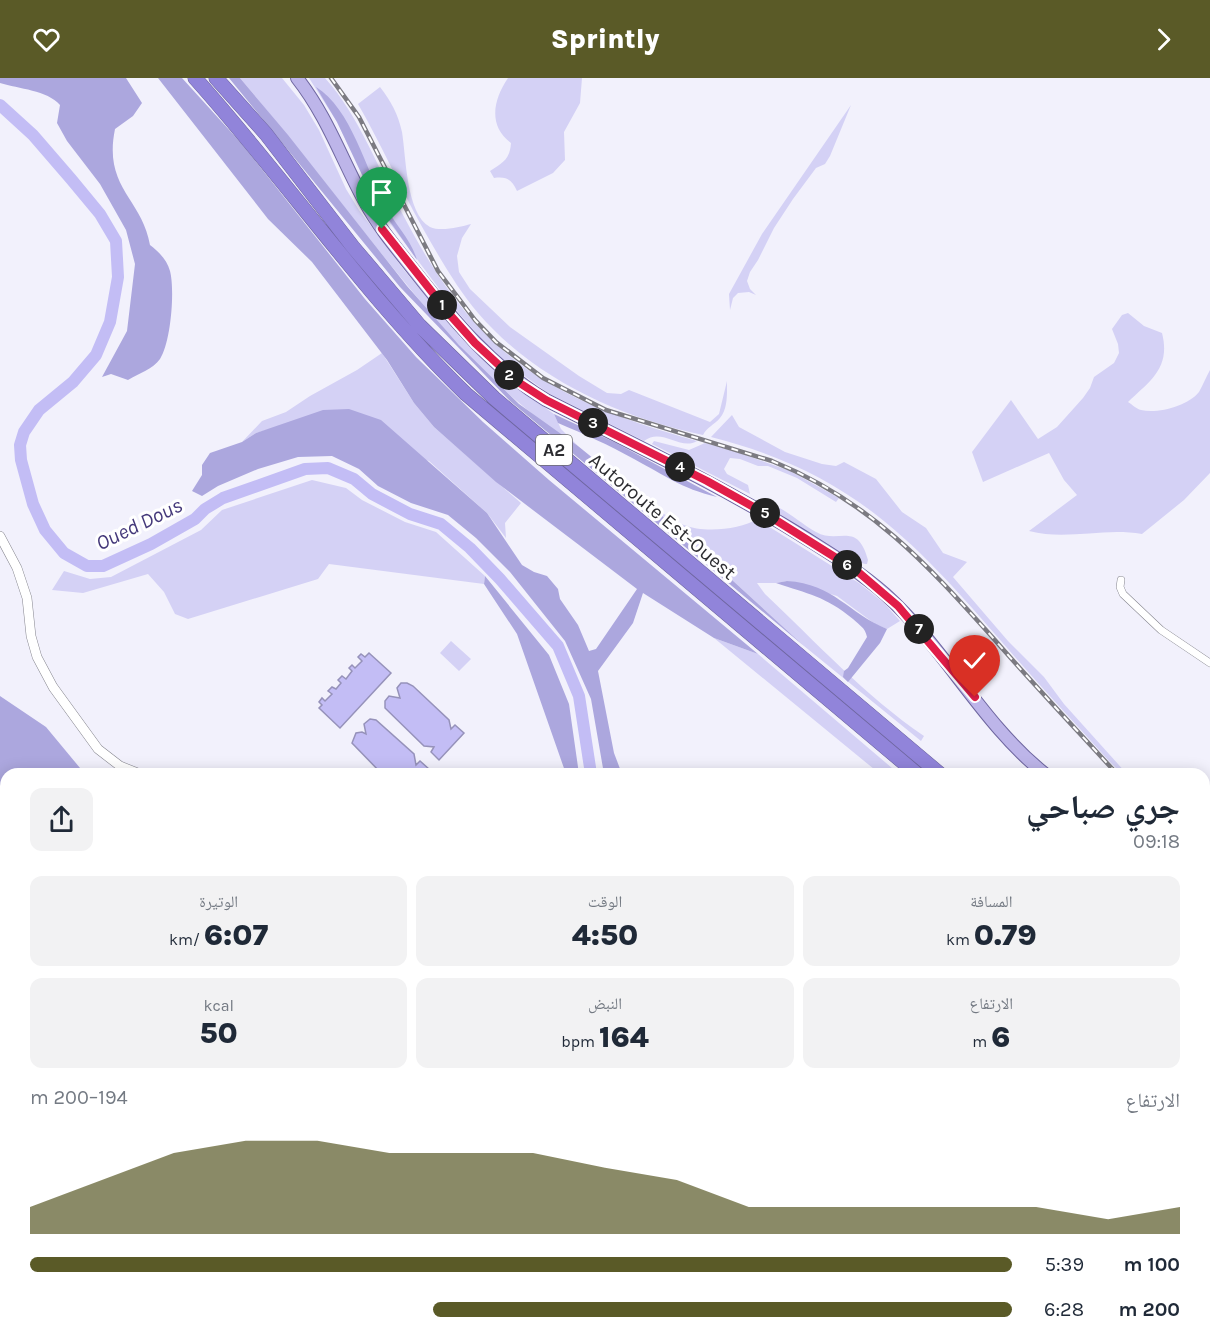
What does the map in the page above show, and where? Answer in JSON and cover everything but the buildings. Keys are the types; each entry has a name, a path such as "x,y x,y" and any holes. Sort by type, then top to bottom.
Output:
{"highway":[{"name":"Autoroute Est-Ouest","path":"195,78 380,303 452,379 497,421 910,768"},
{"name":"Autoroute Est-Ouest","path":"216,78 266,134 353,247 420,326 486,390 547,445 933,768"}],"main road":[{"path":"297,78 328,125 364,200 382,229 445,309 491,358 524,386 539,395 707,481 766,514 857,571 883,592 914,623 1007,738 1039,768"}],"street":[{"path":"0,536 17,568 27,598 31,636 37,657 53,687 98,749 125,768"},
{"path":"1121,580 1120,587 1123,594 1161,630 1210,663"}],"shaded area":[{"path":"0,78 126,78 142,103 133,116 115,129 114,165 125,192 146,229 150,245 162,256 169,267 172,303 167,341 160,359 128,380 111,374 102,377 127,331 135,264 126,230 100,184 67,141 57,123 60,105 40,93 0,83"},
{"path":"158,78 182,78 241,143 365,299 416,357 483,422 758,654 714,638 643,593 633,623 598,671 614,753 620,768 603,768 591,699 565,641 510,572 476,538 448,515 411,503 378,486 359,469 332,456 298,457 258,469 218,486 202,496 192,491 202,475 202,465 210,453 242,442 256,433 323,410 349,409 381,420 487,513 522,565 547,576 558,589 560,599 578,625 589,651 596,649 637,589 496,482 434,427 414,403 387,360 312,262 268,219"},
{"path":"229,78 240,78 407,286 459,345 519,404 578,446 648,503 804,646 510,401 400,287"},
{"path":"240,78 282,78 304,105 319,130 346,189 359,210 404,270 460,337 500,376 554,414 561,429 578,446 525,408 453,339"},
{"path":"309,78 325,78 337,93 358,126 429,262 458,302 488,336 520,364 557,388 597,407 644,425 697,441 684,443 657,436 644,441 548,393 508,364 484,342 449,302 383,214 337,122"},
{"path":"508,78 582,78 580,103 564,132 565,160 553,173 517,191 509,180 494,178 490,171 505,160 511,143 499,129 495,112 499,95"},
{"path":"316,87 339,109 348,124 385,205 411,245 417,260 372,196 337,122"},
{"path":"380,87 398,119 402,132 408,184 416,210 422,220 430,227 440,229 471,224 462,238 457,256 459,272 470,289 510,327 607,393 621,394 629,390 710,422 719,414 727,381 724,410 720,418 703,435 640,418 580,392 525,357 478,313 434,248 358,104"},
{"path":"851,105 830,156 825,164 816,168 793,199 750,272 747,281 750,289 756,295 749,292 738,293 733,298 730,310 729,294 762,234"},
{"path":"1128,313 1144,326 1162,333 1164,345 1164,356 1157,373 1128,402 1136,408 1156,411 1172,408 1188,401 1199,392 1210,370 1210,473 1184,500 1142,534 1113,532 1058,535 1029,531 1077,495 1064,480 1049,453 983,482 972,452 1011,400 1038,439 1057,427 1083,398 1094,377 1114,363 1119,353 1112,329 1122,315"},
{"path":"382,353 414,403 434,427 521,503 505,523 506,538 487,513 429,461 287,424 256,433 242,442 262,421 286,412"},
{"path":"554,414 616,443 717,497 683,486 615,449 558,423"},
{"path":"732,415 739,427 785,452 822,464 836,466 844,462 876,479 902,512 926,528 943,553 967,562 953,577 1008,641 1044,677 1064,704 1122,768 1116,768 1109,761 943,576 879,517 844,492 805,470 761,452 711,437"},
{"path":"654,441 689,450 705,443 737,452 790,471 839,498 836,502 797,478 768,466 758,466 730,458 724,469 727,474 748,485 750,494 652,444"},
{"path":"312,480 346,488 362,500 405,522 436,532 485,576 484,584 329,564 318,579 188,619 175,614 164,592 148,574 83,593 52,590 64,571 90,579 111,577 201,530 222,510"},
{"path":"648,503 679,523 701,529 731,528 757,519 859,583 884,603 900,621 887,629 875,624 837,596 787,581 757,583 765,594 861,686 924,736 921,741 804,646"},
{"path":"776,506 816,532 824,535 853,537 864,548 867,564 848,557 821,541 775,511"},
{"path":"485,576 549,655 569,704 578,768 564,768 517,634 484,584"},
{"path":"787,581 803,583 829,593 887,629 880,643 848,682 843,677 844,671 867,637 865,631 843,611 825,600 776,583"},
{"path":"714,638 758,654 892,768 873,768"},
{"path":"451,641 471,659 459,671 440,653"},
{"path":"369,653 391,673 340,728 319,708 322,705 319,702 322,698 325,701 332,694 328,691 332,687 336,689 341,683 338,680 342,676 346,679 352,671 349,668 352,665 355,668 362,661 358,657 361,654 365,657"},
{"path":"401,683 413,686 449,720 451,729 455,725 464,733 439,760 431,752 434,747 424,746 385,708 385,701 389,696 400,698 397,688"},
{"path":"0,696 46,727 80,768 0,768"},
{"path":"370,719 376,720 414,754 416,765 420,761 428,768 376,768 352,743 356,733 366,734 364,724"}],"waterway":[{"name":"Oued Dous","path":"0,105 33,135 71,179 100,214 116,241 118,277 110,322 96,355 73,382 39,410 24,432 20,445 21,460 33,504 45,530 64,553 87,566 103,566 151,544 195,519 205,509 223,498 305,469 328,468 354,479 372,494 410,514 441,524 470,548 500,579 558,646 579,696 590,768"}],"railway":[{"path":"331,78 359,117 438,271 475,320 496,342 543,378 606,410 772,461 807,477 867,515 920,560 1112,768"}],"route":[{"path":"382,229 451,316 475,343 515,380 546,400 707,481 766,514 857,571 914,623 975,697"}]}
